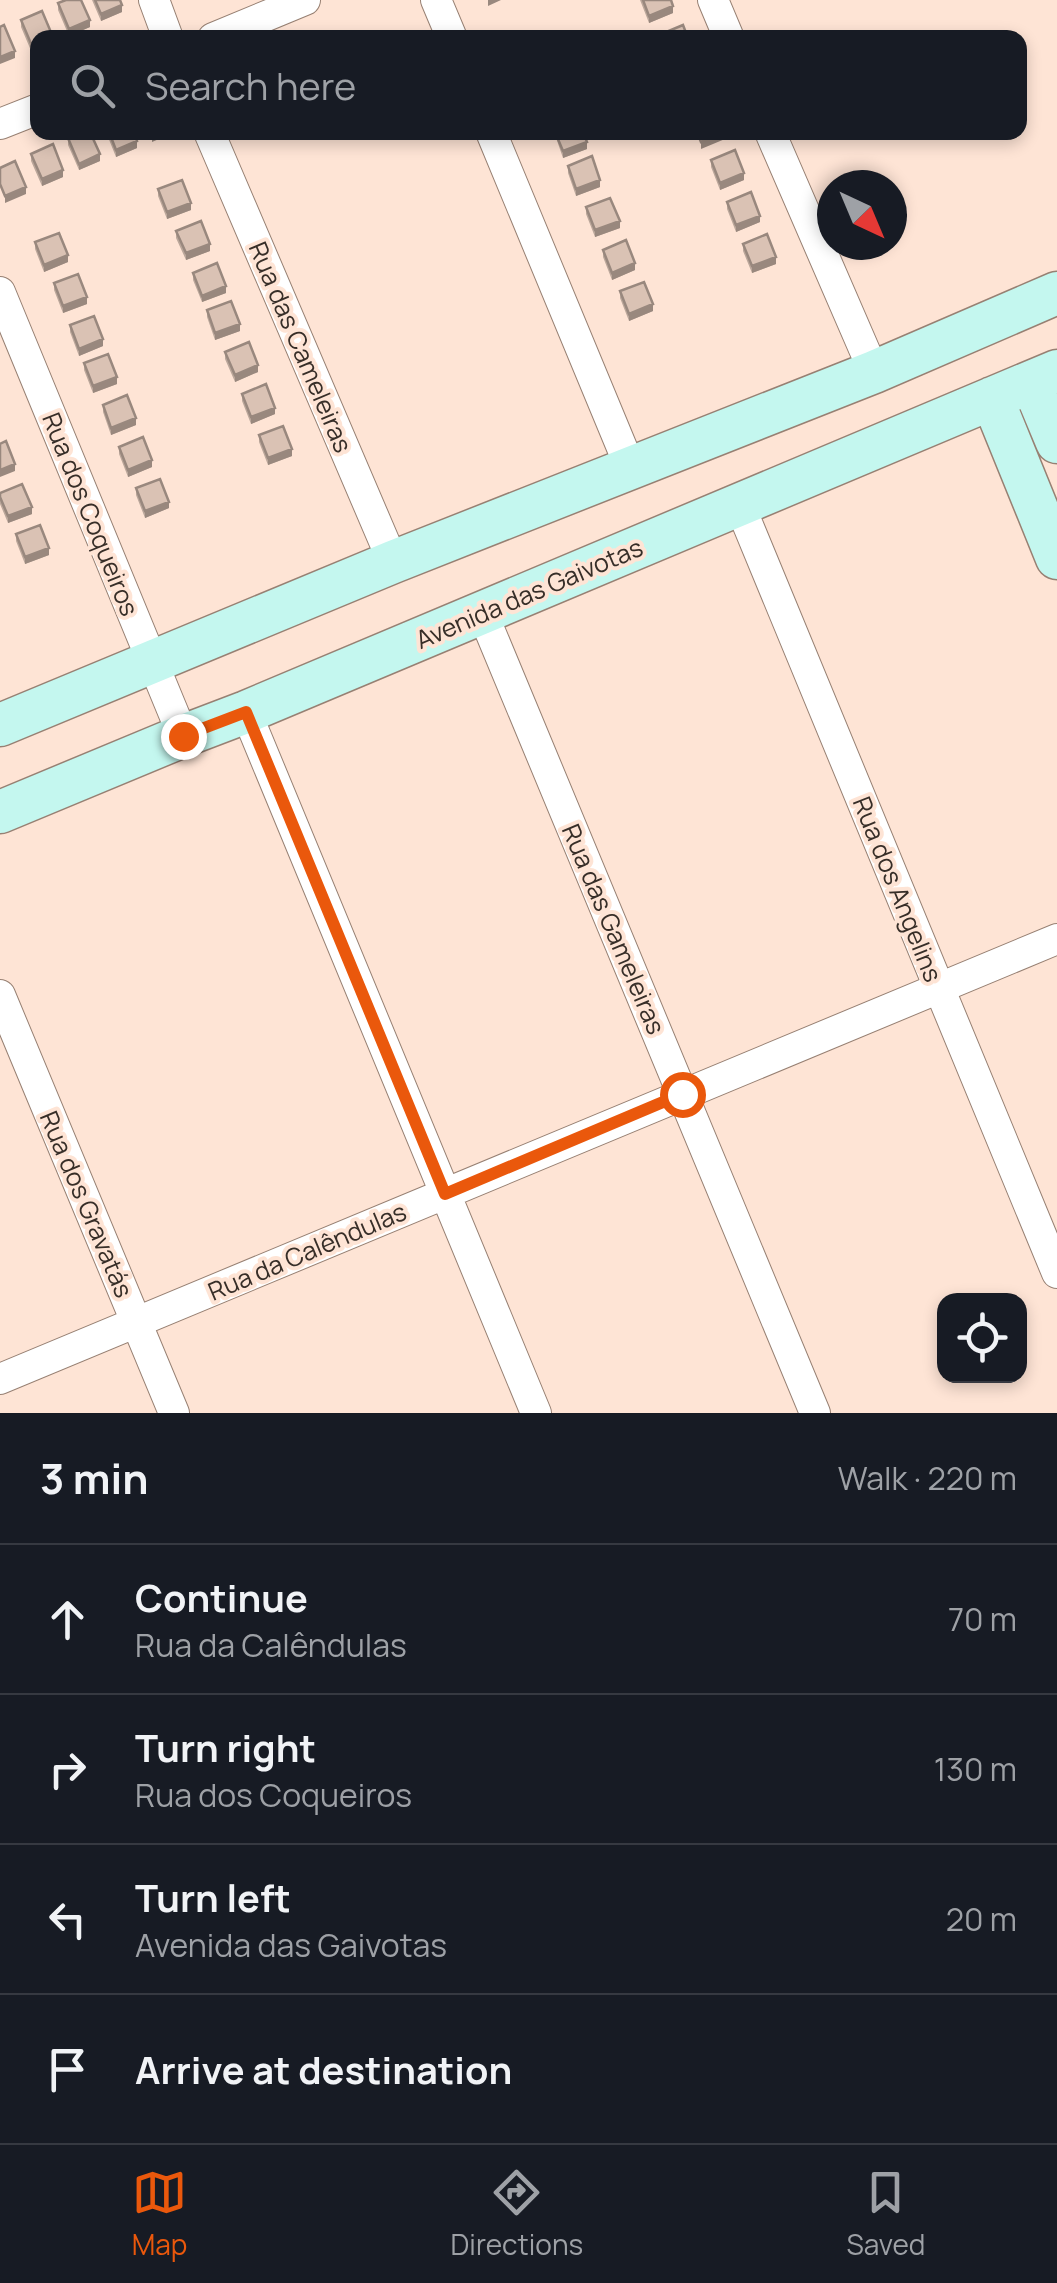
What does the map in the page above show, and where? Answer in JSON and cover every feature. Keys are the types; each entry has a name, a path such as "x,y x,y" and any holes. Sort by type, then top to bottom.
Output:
{"street":[{"path":"154,0 165,30"},
{"path":"232,30 305,0"},
{"path":"436,0 449,30"},
{"path":"713,0 726,30"},
{"path":"0,124 30,112"},
{"name":"Rua das Cameleiras","path":"212,140 393,562"},
{"path":"494,140 630,467"},
{"path":"773,140 874,372"},
{"name":"Rua dos Coqueiros","path":"0,292 183,736"},
{"path":"0,725 393,562 874,372 1057,294"},
{"path":"1044,377 1057,442"},
{"name":"Avenida das Gaivotas","path":"0,812 1044,377"},
{"path":"992,398 1057,558"},
{"name":"Rua dos Angelins","path":"740,506 1057,1273"},
{"name":"Rua das Gameleiras","path":"482,612 815,1413"},
{"path":"246,712 536,1413"},
{"name":"Rua da Calêndulas","path":"0,1378 1057,938"},
{"name":"Rua dos Gravatás","path":"0,995 174,1413"}],"building":[{"path":"81,0 90,20 69,29 58,3"},
{"path":"95,0 120,0 122,5 101,14"},
{"path":"643,0 671,0 673,6 649,16"},
{"path":"42,11 50,30 30,30 30,41 21,20"},
{"path":"4,25 15,51 0,57 0,27"},
{"path":"69,140 94,140 100,154 79,164"},
{"path":"112,140 137,140 137,141 116,150"},
{"path":"558,140 586,140 587,142 563,151"},
{"path":"53,144 63,170 42,179 31,154"},
{"path":"735,150 744,173 720,183 711,160"},
{"path":"592,156 600,180 576,189 568,166"},
{"path":"15,161 26,187 5,196 0,168"},
{"path":"182,180 191,203 167,212 158,189"},
{"path":"751,192 760,216 736,225 727,202"},
{"path":"610,198 620,221 595,230 586,207"},
{"path":"201,221 210,244 186,253 176,231"},
{"path":"59,233 68,255 44,265 35,242"},
{"path":"767,234 776,257 752,266 743,244"},
{"path":"626,240 635,263 612,273 603,250"},
{"path":"217,263 226,286 202,296 193,273"},
{"path":"78,274 87,297 63,306 54,283"},
{"path":"644,282 653,304 629,314 620,291"},
{"path":"231,301 240,324 215,333 207,310"},
{"path":"94,316 103,339 79,349 70,325"},
{"path":"249,342 258,365 235,375 225,352"},
{"path":"108,354 117,377 93,386 84,363"},
{"path":"266,384 275,408 251,417 242,394"},
{"path":"127,395 136,418 111,428 103,405"},
{"path":"283,426 292,449 268,458 259,435"},
{"path":"143,437 152,460 128,470 119,447"},
{"path":"6,441 15,464 0,470 0,444"},
{"path":"160,479 169,502 145,511 136,488"},
{"path":"22,484 32,507 8,516 0,493"},
{"path":"40,525 49,548 25,557 16,534"}],"route":[{"path":"183,736 246,712 445,1194 682,1094"}]}
